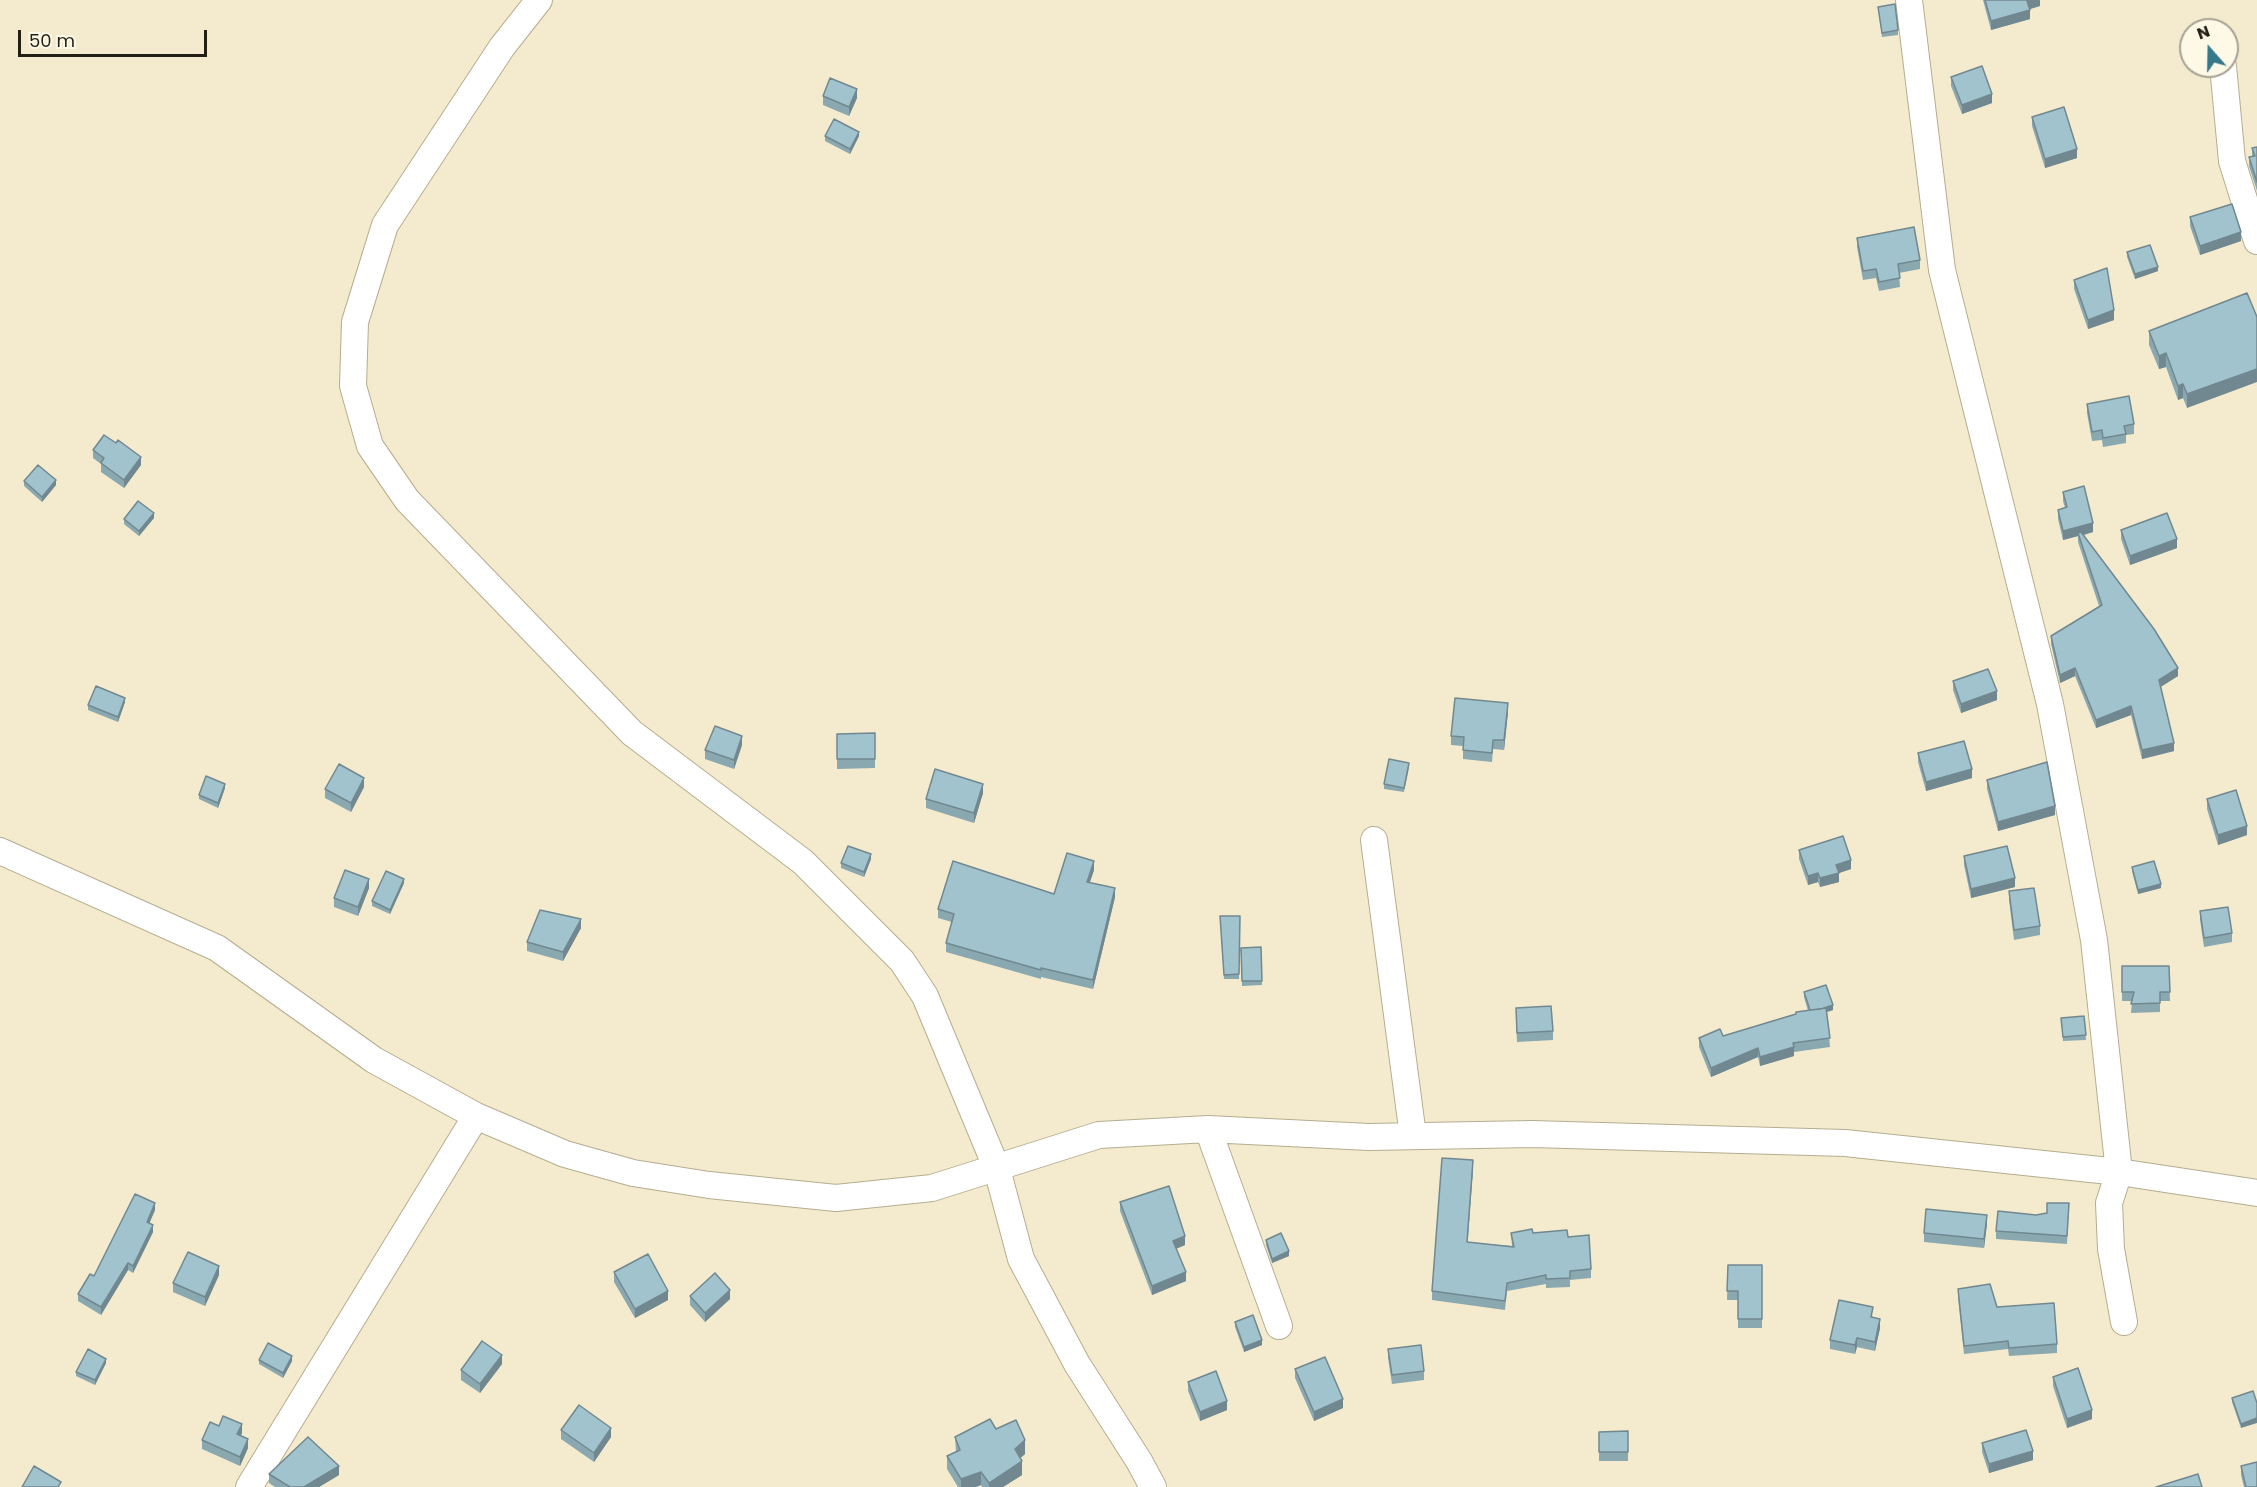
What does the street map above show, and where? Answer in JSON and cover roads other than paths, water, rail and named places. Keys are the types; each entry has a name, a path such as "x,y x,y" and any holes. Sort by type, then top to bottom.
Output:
{"street":[{"path":"539,0 502,46 385,225 355,322 353,386 370,446 407,500 632,733 803,862 902,962 925,996 997,1169 1022,1259 1077,1364 1153,1487"},
{"path":"1909,0 1942,270 2050,704 2094,940 2119,1172 2109,1203 2111,1249 2124,1322"},
{"path":"2224,78 2232,161 2257,242"},
{"path":"1374,840 1413,1136"},
{"path":"0,851 217,948 374,1060 476,1116 565,1154 633,1173 710,1185 836,1198 932,1188 1099,1135 1208,1129 1369,1137 1532,1134 1845,1143 2119,1172 2257,1193"},
{"path":"249,1487 476,1116"},
{"path":"1208,1129 1279,1326"}]}
